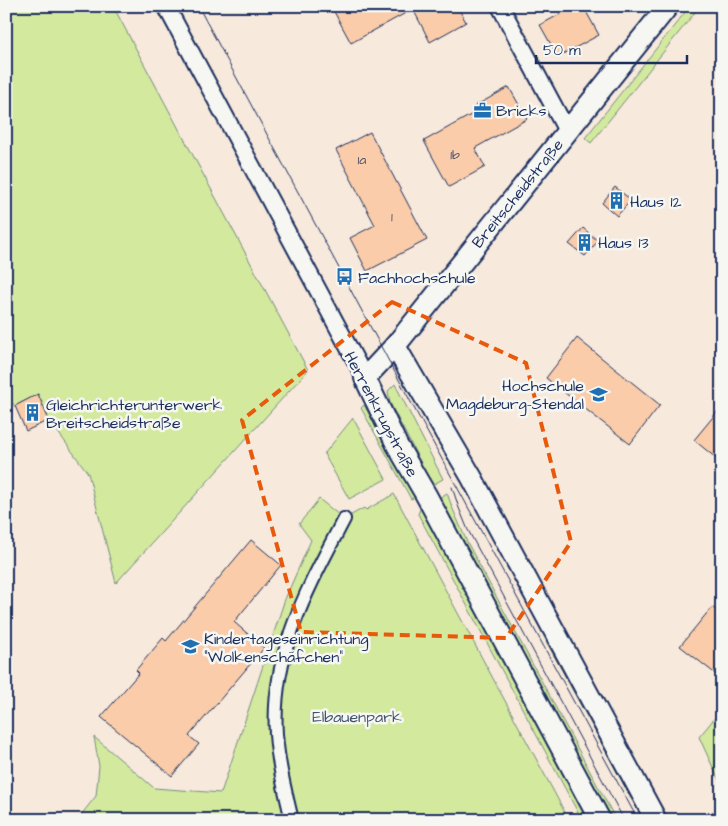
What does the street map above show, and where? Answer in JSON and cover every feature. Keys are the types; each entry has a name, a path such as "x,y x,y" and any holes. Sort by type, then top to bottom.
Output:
{"street":[{"name":"Herrenkrugstraße","path":"166,6 365,378 397,445 426,495 600,820"},
{"path":"500,6 567,131"},
{"name":"Breitscheidstraße","path":"365,378 395,346 668,6"},
{"path":"395,346 472,478 656,820"},
{"path":"292,820 281,771 276,732 276,703 281,671 289,636 299,607 344,519"}],"highlighted area":[{"path":"392,302 526,363 571,542 506,638 301,632 242,420"}],"green space":[{"path":"6,6 113,6 308,370 116,583 88,473 49,420 38,394 15,406 6,396"},
{"path":"690,6 700,6 591,143 585,138"},
{"path":"395,384 443,479 432,485 390,403 388,391"},
{"path":"364,405 415,497 411,499 361,408"},
{"path":"353,418 386,479 349,499 324,454"},
{"path":"447,493 467,542 616,820 612,820 439,498"},
{"name":"Elbauenpark","path":"394,494 569,820 77,820 96,796 99,766 94,737 154,788 221,793 285,599 311,540 299,524 319,499 344,519 364,508 366,510"},
{"path":"421,507 588,820 582,820 418,514"},
{"path":"550,639 648,820 643,820 546,641"},
{"path":"722,709 722,787 699,737"}],"building":[{"path":"331,6 457,6 466,22 430,42 413,9 351,43"},
{"path":"575,6 583,6 599,35 558,57 540,25"},
{"path":"509,87 527,119 475,148 485,167 449,187 424,141 478,111 475,106"},
{"path":"370,132 427,240 367,271 350,238 375,225 336,150"},
{"name":"Haus 12","path":"615,187 631,200 617,216 602,203"},
{"name":"Haus 13","path":"583,228 598,241 585,256 569,244"},
{"path":"577,338 660,405 630,444 546,378"},
{"name":"Gleichrichterunterwerk Breitscheidstraße","path":"38,394 49,420 26,431 15,406"},
{"path":"722,406 722,463 694,440"},
{"path":"251,540 281,565 234,622 264,648 189,736 199,744 172,776 101,717 139,673 136,670 163,638 166,641"},
{"path":"712,607 722,615 722,679 680,646"}],"tram line":[{"path":"198,6 638,820"},
{"path":"452,487 468,530 624,820"}],"place":[{"name":"Bricks","path":"482,110"},
{"name":"Haus 12","path":"616,201"},
{"name":"Haus 13","path":"584,242"},
{"name":"Fachhochschule","path":"344,277"},
{"name":"Hochschule Magdeburg-Stendal","path":"598,394"},
{"name":"Gleichrichterunterwerk Breitscheidstraße","path":"32,413"},
{"name":"Kindertageseinrichtung \"Wolkenschäfchen\"","path":"190,647"}]}
